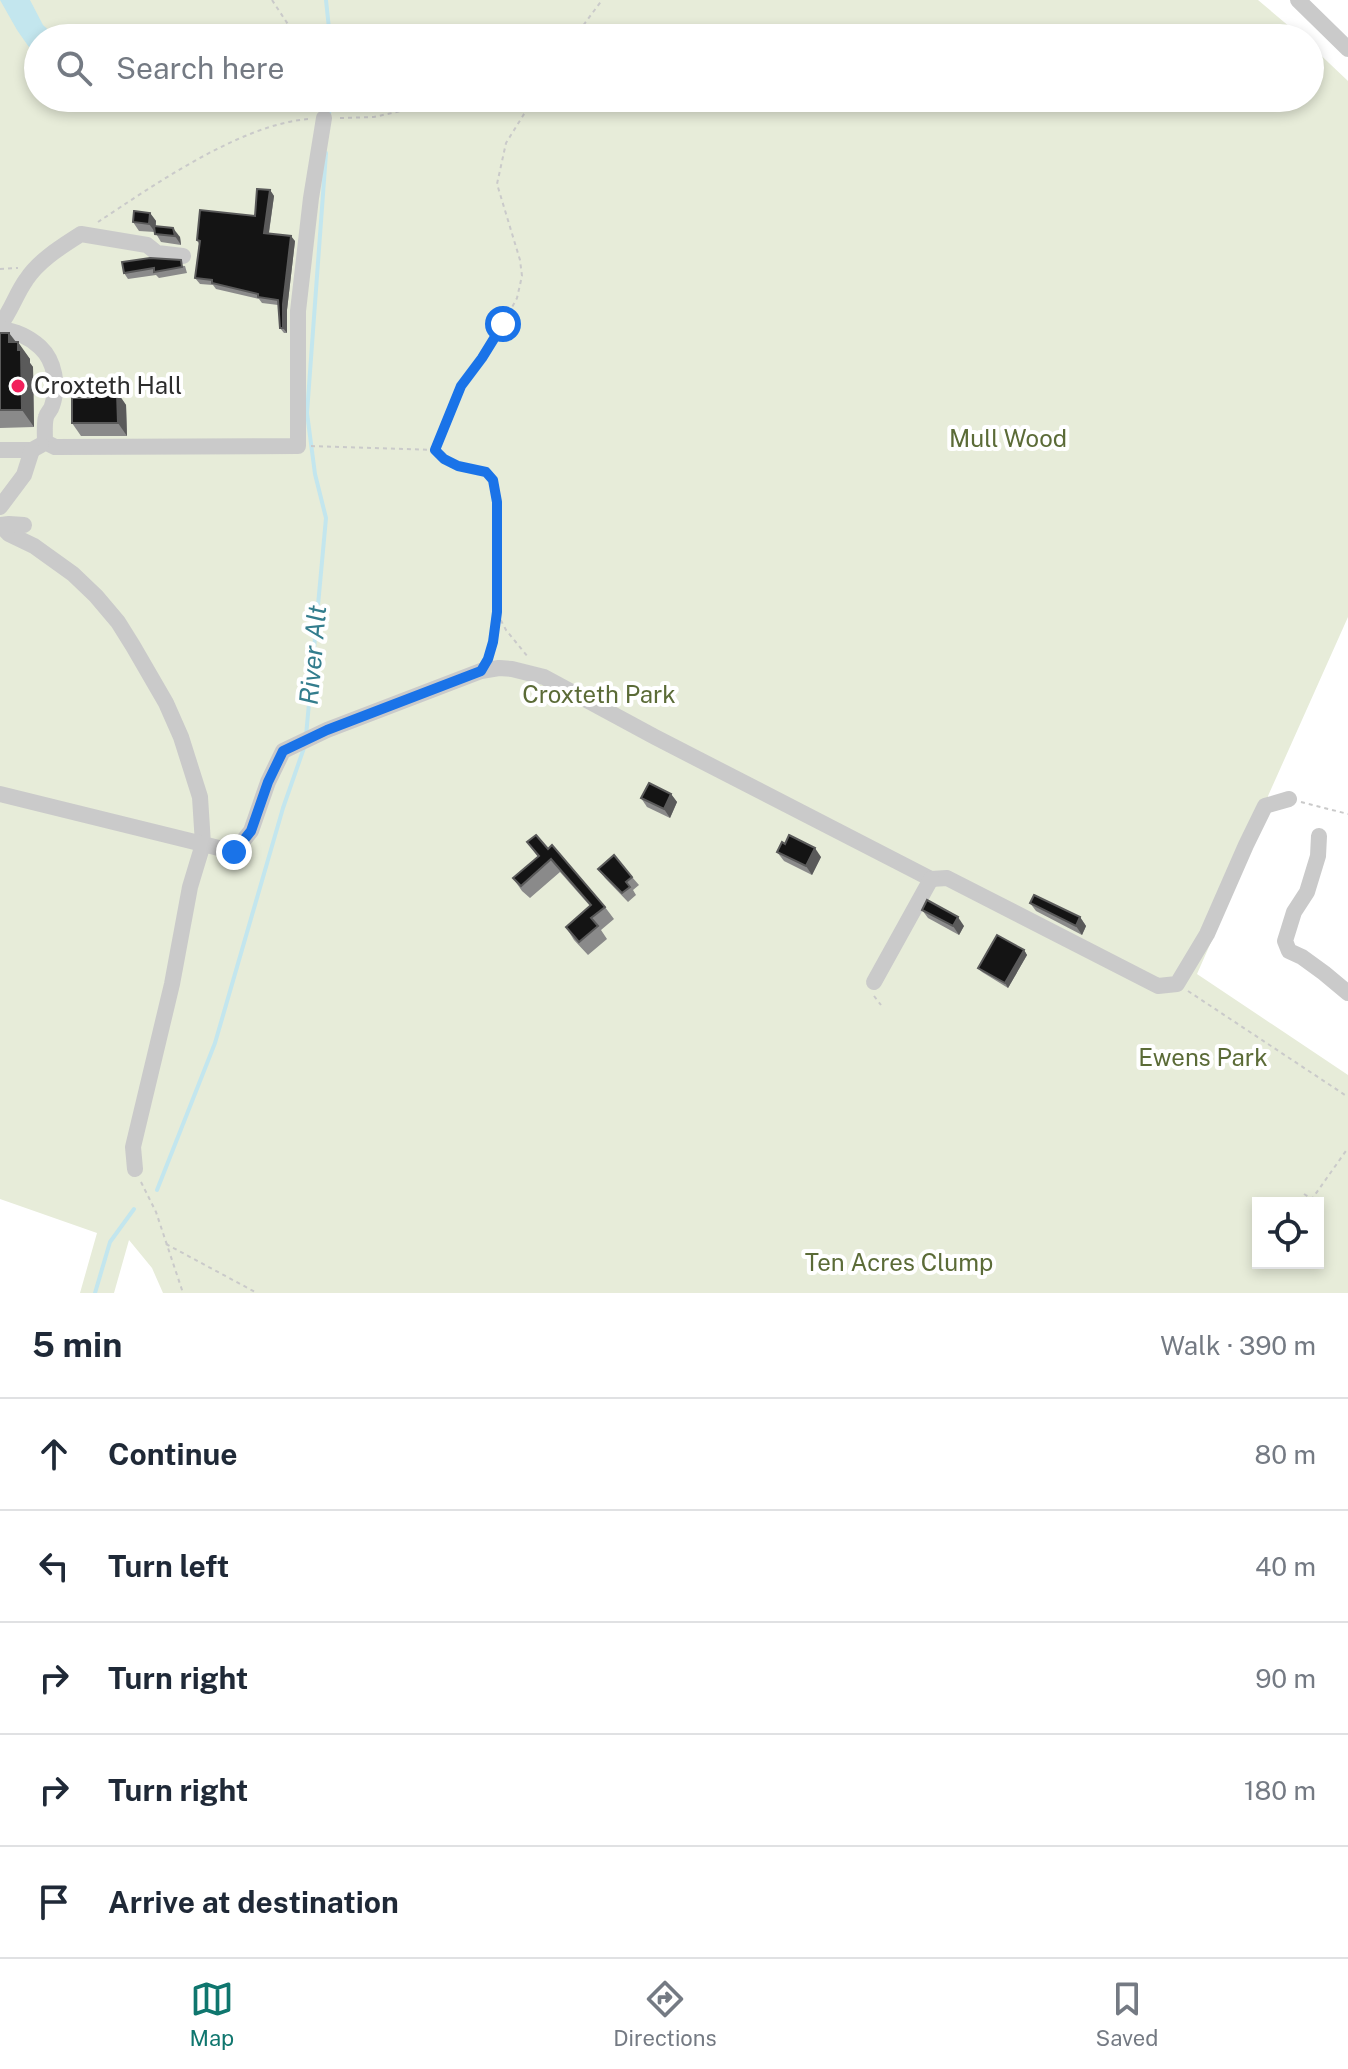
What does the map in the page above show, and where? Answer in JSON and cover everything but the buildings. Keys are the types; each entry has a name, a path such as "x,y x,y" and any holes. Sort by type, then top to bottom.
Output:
{"street":[{"path":"1298,0 1322,24"},
{"path":"1324,25 1348,49"},
{"path":"0,450 39,446 298,446 298,311 324,118"},
{"path":"0,507 24,475 39,446 46,417 53,404 55,378 48,355 21,333 0,327 35,267 81,234 87,233 147,245 157,253 183,256"},
{"path":"0,525 24,525"},
{"path":"0,525 9,534 34,546 73,574 110,614 133,646 166,703 200,797 203,844 190,887 172,984 133,1147 135,1169"},
{"path":"0,794 234,852 251,831 268,782 283,751 481,671 512,669 544,677 931,879 947,878 1158,986 1177,984 1207,934 1265,806 1289,799"},
{"path":"1319,836 1318,856 1307,892 1294,912 1285,945 1348,993"},
{"path":"1318,856 1336,856"},
{"path":"874,982 931,879"}],"path":[{"path":"272,0 288,24"},
{"path":"584,24 602,0"},
{"path":"345,118 397,112"},
{"path":"435,450 461,386 482,358 517,298 522,276 520,260 497,184 506,143 525,112"},
{"path":"81,234 152,187 221,148 292,120 324,118"},
{"path":"307,446 435,450 458,466 486,472 493,480 497,502 497,612 493,642 481,671"},
{"path":"497,612 506,630 544,677"},
{"path":"1289,799 1348,814"},
{"path":"1177,984 1348,1097"},
{"path":"1315,1197 1348,1148"},
{"path":"144,1189 183,1293"},
{"path":"1304,1194 1307,1197"},
{"path":"165,1244 257,1293"}],"green space":[{"name":"Croxteth Park","path":"0,0 1258,0 1286,24 24,24 24,112 1324,112 1324,58 1348,81 1348,617 1268,796 1269,810 1197,974 1348,1075 1348,1293 163,1293 152,1268 129,1240 114,1293 80,1293 97,1233 0,1199"}],"water":[{"path":"0,0 30,0 42,24 24,24 24,40"}],"waterway":[{"name":"River Alt","path":"326,0 329,24"},
{"name":"River Alt","path":"329,112 329,116"},
{"name":"River Alt","path":"306,736 326,518 315,474 307,413 326,153"},
{"name":"River Alt","path":"157,1190 215,1043 283,808 305,745"},
{"name":"River Alt","path":"95,1293 110,1242 134,1209"}],"place":[{"name":"Croxteth Hall","path":"18,386"}],"route":[{"path":"234,852 251,831 268,782 283,751 327,730 481,671 488,659 497,612 497,502 493,480 486,472 458,466 435,450 461,386 503,324"}],"park label":[{"name":"Mull Wood","path":"1008,439"},
{"name":"Ewens Park","path":"1203,1058"},
{"name":"Ten Acres Clump","path":"899,1263"}]}
